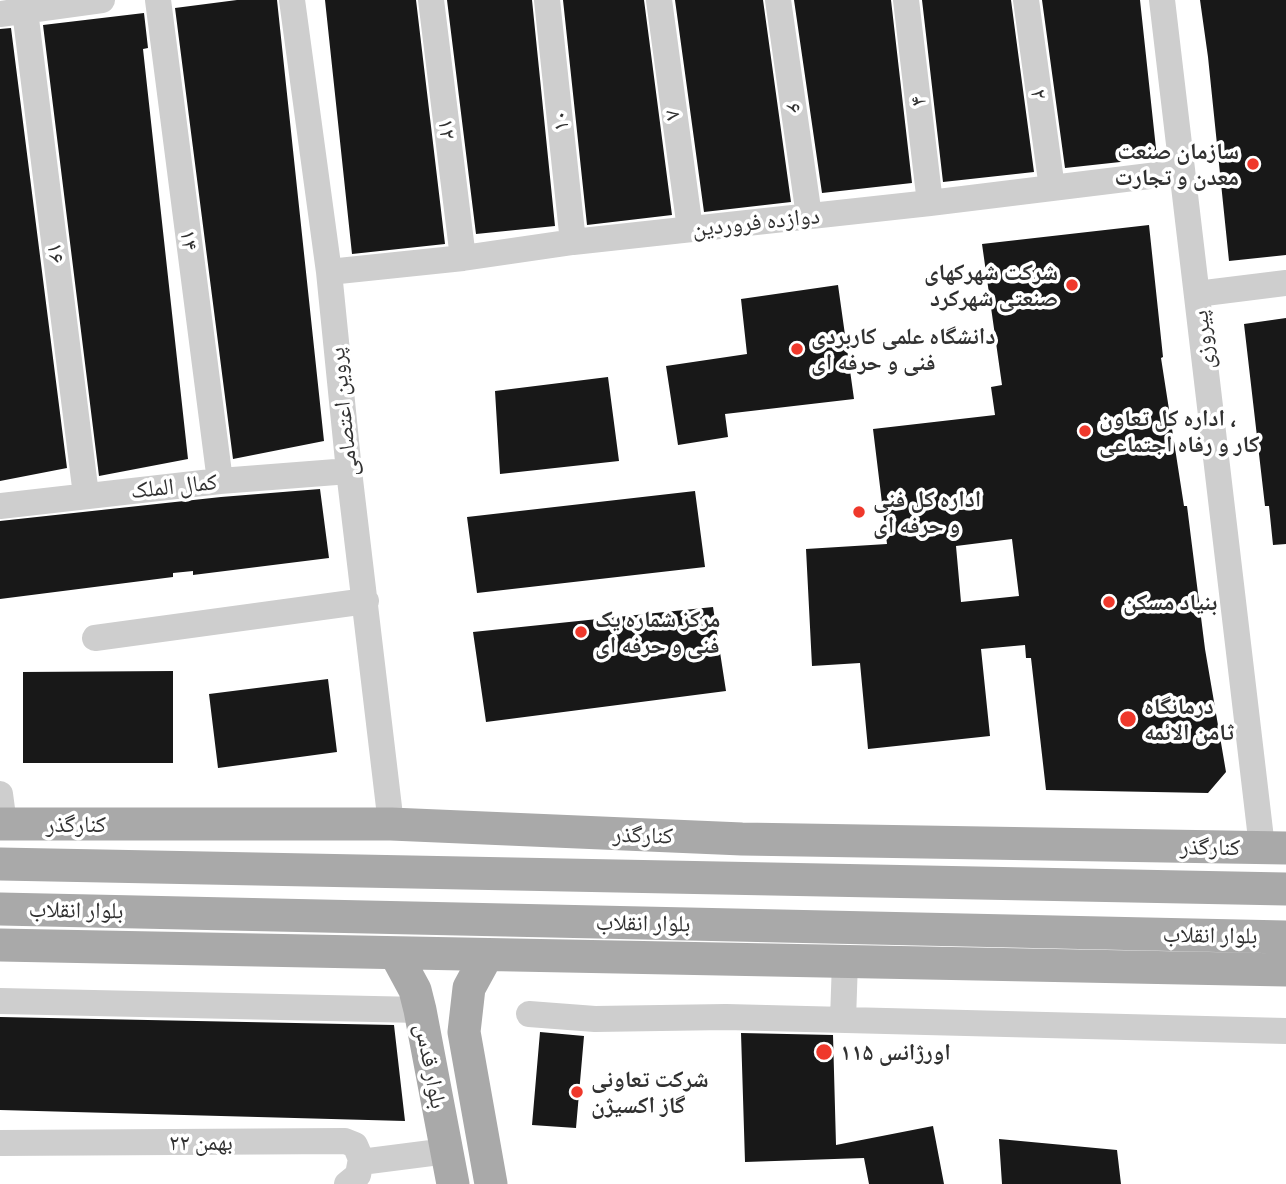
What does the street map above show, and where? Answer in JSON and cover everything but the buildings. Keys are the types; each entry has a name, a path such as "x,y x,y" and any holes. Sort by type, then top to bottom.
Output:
{"main road":[{"name":"کنارگذر","path":"1,814 391,824 742,839 1274,848"},
{"path":"742,839 744,878"},
{"name":"بلوار انقلاب","path":"0,864 1286,889"},
{"name":"بلوار انقلاب","path":"0,909 1286,937"},
{"path":"105,947 107,911"},
{"path":"740,926 743,960"},
{"path":"0,945 1286,970"},
{"name":"بلوار قدس","path":"395,953 415,990 453,1184"},
{"name":"بلوار قدس","path":"487,955 469,988 464,1032 491,1184"},
{"path":"447,1151 484,1146"}],"street":[{"path":"13,13 102,0"},
{"name":"۱۴","path":"158,0 220,481"},
{"name":"پروین اعتصامی","path":"292,0 329,272 349,471 391,824"},
{"name":"۱۲","path":"432,0 463,258"},
{"name":"۱۰","path":"547,0 573,242"},
{"name":"۸","path":"659,0 690,229"},
{"name":"۶","path":"778,0 809,216"},
{"name":"۴","path":"906,0 930,203"},
{"name":"۲","path":"1026,0 1052,188"},
{"name":"پیروزی","path":"1162,0 1197,294 1274,848"},
{"name":"۱۶","path":"13,13 86,495"},
{"name":"دوازده فروردین","path":"329,272 1182,172"},
{"path":"1197,294 1286,283"},
{"name":"کمال الملک","path":"0,506 220,481 349,471"},
{"path":"95,638 366,601"},
{"path":"844,1020 845,961"},
{"path":"0,1001 420,1010"},
{"path":"528,1014 595,1019 726,1017 1286,1031"},
{"name":"۲۲ بهمن","path":"0,1143 345,1141 355,1145 359,1151 354,1173"},
{"path":"354,1173 447,1151"}],"place":[{"name":"سازمان صنعت معدن و تجارت","path":"1253,164"},
{"name":"شرکت شهرکهای صنعتی شهرکرد","path":"1072,285"},
{"name":"دانشگاه علمی کاربردی فنی و حرفه ای","path":"797,349"},
{"name":"اداره کل تعاون ، کار و رفاه اجتماعی","path":"1085,431"},
{"name":"اداره کل فنی و حرفه ای","path":"859,512"},
{"name":"بنیاد مسکن","path":"1109,602"},
{"name":"مرکز شماره یک فنی و حرفه ای","path":"581,632"},
{"name":"درمانگاه ثامن الائمه","path":"1128,719"},
{"name":"اورژانس ۱۱۵","path":"824,1052"},
{"name":"شرکت تعاونی گاز اکسیژن","path":"577,1092"}]}
